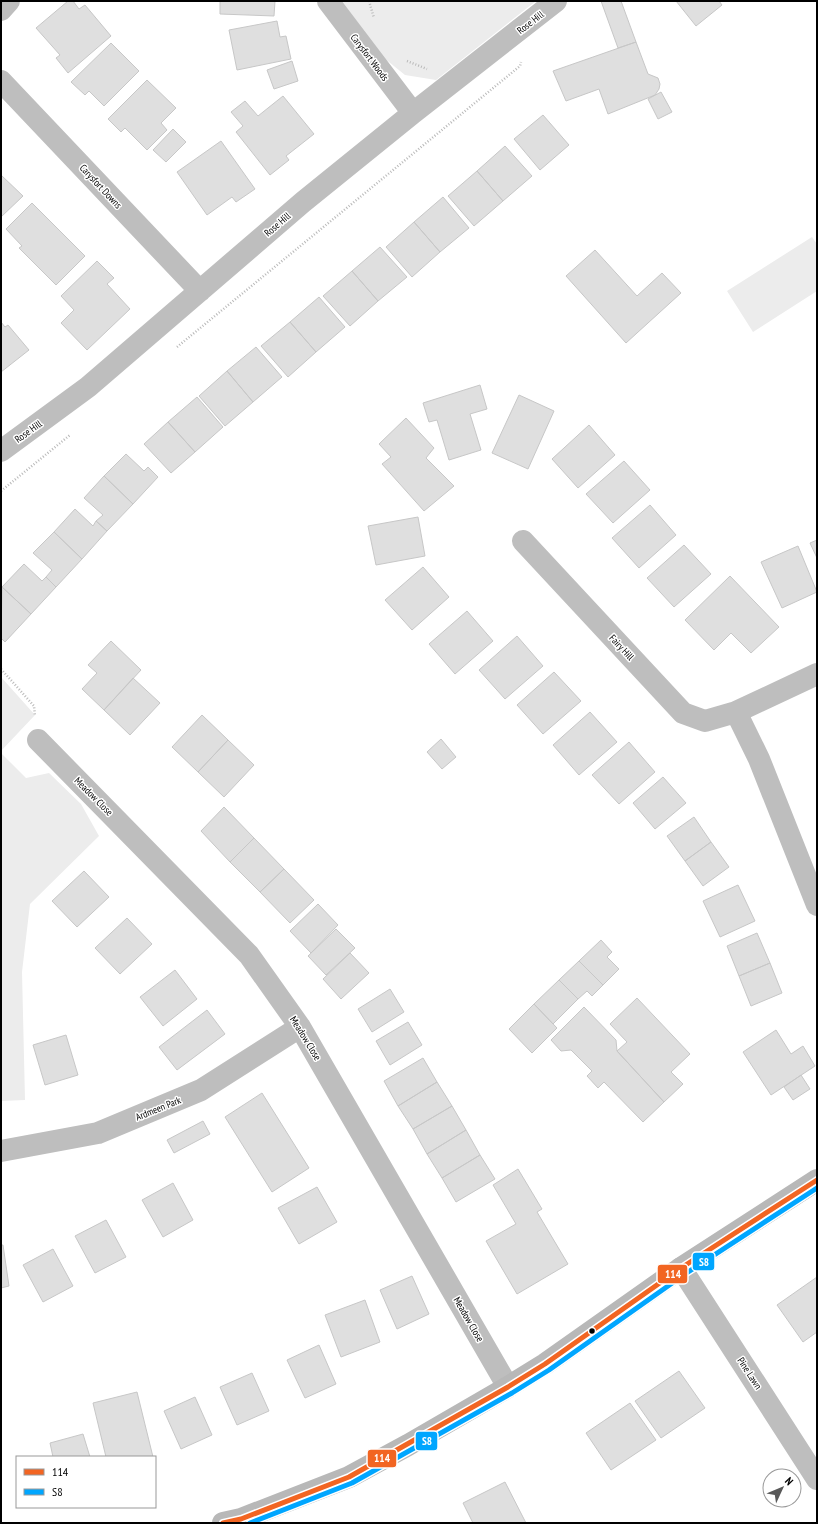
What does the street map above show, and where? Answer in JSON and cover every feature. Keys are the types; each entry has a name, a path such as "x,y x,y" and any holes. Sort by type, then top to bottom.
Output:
{"main road":[{"path":"223,1523 241,1519 349,1477 408,1445 545,1364 681,1268 817,1180"}],"street":[{"path":"1,10 9,1"},
{"name":"Carysfort Woods","path":"328,1 413,112"},
{"name":"Rose Hill","path":"1,451 88,387 303,202 413,112 556,1"},
{"name":"Carysfort Downs","path":"1,81 200,291"},
{"name":"Fairy Hill","path":"523,541 683,713 705,721 736,712 817,674"},
{"path":"736,712 759,759 817,905"},
{"name":"Meadow Close","path":"38,740 249,955 300,1027 508,1387"},
{"name":"Ardmeen Park","path":"1,1151 98,1133 201,1090 300,1027"},
{"name":"Pine Lawn","path":"681,1268 817,1479"}],"path":[{"path":"369,1 375,20"},
{"path":"172,351 520,66 521,55"},
{"path":"405,60 426,70 432,66"},
{"path":"1,491 75,431"},
{"path":"1,669 34,706 38,740"}],"shaded area":[{"path":"341,1 536,1 436,80 405,75 384,58"},
{"path":"812,237 817,244 817,291 753,332 727,291"},
{"path":"1,677 35,715 1,751"},
{"path":"1,753 26,778 49,773 81,804 99,836 30,904 22,972 25,1100 1,1101"}],"building":[{"path":"68,1 73,1 79,9 85,5 111,36 68,73 56,58 60,55 36,28"},
{"path":"220,1 275,1 274,16 220,14"},
{"path":"601,1 621,1 636,42 618,48"},
{"path":"676,1 719,1 722,5 696,26"},
{"path":"277,21 280,37 286,36 291,59 237,70 229,30"},
{"path":"636,42 648,74 658,78 660,84 655,95 608,114 599,89 566,101 553,71"},
{"path":"111,43 139,71 104,106 89,91 85,95 71,82"},
{"path":"292,61 298,81 274,89 267,70"},
{"path":"147,80 176,108 161,123 167,130 147,150 125,128 121,132 108,119"},
{"path":"661,92 672,112 658,119 648,99"},
{"path":"283,96 314,134 286,156 289,160 270,175 236,132 243,126 231,112 245,101 258,116"},
{"path":"543,115 569,145 540,170 514,139"},
{"path":"173,129 186,142 166,162 153,150"},
{"path":"221,141 255,189 236,202 232,197 207,215 177,172"},
{"path":"505,146 532,176 503,201 477,171"},
{"path":"477,171 503,201 474,226 448,196"},
{"path":"1,175 23,196 1,217"},
{"path":"443,197 469,228 440,252 414,222"},
{"path":"32,203 85,256 56,285 19,248 22,246 6,229"},
{"path":"414,222 440,252 412,277 386,247"},
{"path":"380,247 407,277 378,301 352,271"},
{"path":"595,250 637,296 662,273 681,293 626,343 566,276"},
{"path":"97,261 114,278 107,284 130,309 87,350 61,323 74,310 61,296"},
{"path":"352,271 378,301 350,326 323,296"},
{"path":"319,297 345,327 316,352 290,322"},
{"path":"1,322 5,327 8,325 29,350 1,372"},
{"path":"290,322 316,352 288,377 261,346"},
{"path":"256,347 282,377 253,402 227,371"},
{"path":"227,371 253,402 225,426 199,396"},
{"path":"480,385 487,409 470,414 481,450 449,460 437,420 429,422 423,403"},
{"path":"519,395 554,411 528,469 492,453"},
{"path":"197,397 223,427 195,452 168,422"},
{"path":"406,418 434,448 426,458 454,486 424,511 382,464 391,457 379,444"},
{"path":"168,422 195,452 171,473 144,444"},
{"path":"589,425 615,455 578,488 552,459"},
{"path":"126,454 144,471 148,467 158,477 133,504 104,476"},
{"path":"624,461 650,490 613,523 586,494"},
{"path":"104,476 133,504 107,531 96,521 103,515 84,498"},
{"path":"650,505 676,535 639,568 612,538"},
{"path":"75,509 93,526 96,521 107,531 82,559 54,532"},
{"path":"418,517 425,556 376,565 368,526"},
{"path":"54,532 82,559 56,587 46,577 52,570 33,553"},
{"path":"817,540 817,558 810,543"},
{"path":"684,545 711,574 674,607 647,578"},
{"path":"798,546 817,592 782,608 761,562"},
{"path":"24,564 42,581 46,577 56,587 31,614 2,587"},
{"path":"423,567 449,597 412,630 385,600"},
{"path":"730,576 779,627 751,653 731,633 714,650 685,620"},
{"path":"2,587 31,614 5,642 1,638"},
{"path":"467,611 493,641 455,674 429,644"},
{"path":"517,636 543,666 505,699 479,670"},
{"path":"111,641 141,670 104,710 82,689 97,673 88,665"},
{"path":"554,672 581,701 543,734 517,705"},
{"path":"133,678 160,703 130,735 104,710"},
{"path":"590,712 617,742 579,775 553,745"},
{"path":"202,715 228,740 198,772 172,747"},
{"path":"441,739 456,757 442,769 427,752"},
{"path":"228,740 254,765 224,797 198,772"},
{"path":"629,742 655,772 619,804 592,775"},
{"path":"663,777 686,803 655,829 633,803"},
{"path":"224,807 254,838 230,862 201,831"},
{"path":"694,817 711,842 685,861 667,836"},
{"path":"254,838 284,869 260,892 230,862"},
{"path":"711,842 729,867 703,886 685,861"},
{"path":"284,869 314,900 290,923 260,892"},
{"path":"84,871 109,897 77,927 52,901"},
{"path":"738,885 755,921 720,937 703,901"},
{"path":"318,904 338,925 311,953 290,931"},
{"path":"127,918 152,944 120,974 95,948"},
{"path":"336,929 355,948 326,975 308,956"},
{"path":"757,933 770,963 739,976 727,946"},
{"path":"601,940 612,952 607,957 619,969 603,985 579,961"},
{"path":"350,953 369,973 341,999 323,979"},
{"path":"579,961 603,985 592,996 587,991 578,999 559,980"},
{"path":"770,963 782,993 751,1006 739,976"},
{"path":"175,970 197,999 163,1026 140,997"},
{"path":"559,980 578,999 553,1024 534,1004"},
{"path":"390,989 404,1012 372,1032 358,1009"},
{"path":"637,998 690,1054 671,1072 683,1084 664,1102 617,1051 627,1042 610,1024"},
{"path":"534,1004 557,1028 532,1053 509,1029"},
{"path":"584,1007 616,1040 617,1051 664,1102 643,1122 604,1082 598,1088 587,1076 592,1071 571,1050 561,1051 551,1040"},
{"path":"207,1010 225,1034 177,1070 159,1047"},
{"path":"408,1022 422,1045 390,1065 376,1041"},
{"path":"776,1030 791,1054 803,1046 815,1066 771,1095 743,1052"},
{"path":"66,1035 78,1075 45,1085 33,1045"},
{"path":"423,1058 437,1082 398,1106 384,1081"},
{"path":"801,1075 810,1089 793,1100 784,1087"},
{"path":"437,1082 452,1106 413,1129 398,1106"},
{"path":"262,1093 309,1168 272,1192 225,1117"},
{"path":"452,1106 466,1130 427,1154 413,1129"},
{"path":"203,1121 210,1134 174,1153 167,1140"},
{"path":"466,1130 480,1155 442,1178 427,1154"},
{"path":"480,1155 495,1179 456,1202 442,1178"},
{"path":"518,1169 542,1209 537,1212 568,1264 517,1294 486,1241 516,1224 493,1185"},
{"path":"173,1183 193,1220 163,1237 142,1200"},
{"path":"317,1187 337,1222 299,1244 278,1208"},
{"path":"106,1220 126,1257 95,1273 75,1236"},
{"path":"1,1245 3,1245 9,1286 1,1288"},
{"path":"53,1249 73,1286 43,1302 23,1265"},
{"path":"412,1276 429,1314 397,1329 380,1290"},
{"path":"817,1277 817,1332 803,1342 777,1305"},
{"path":"365,1300 380,1342 341,1357 325,1315"},
{"path":"319,1345 336,1384 305,1398 287,1360"},
{"path":"679,1371 705,1408 661,1438 635,1401"},
{"path":"252,1373 269,1411 237,1425 220,1387"},
{"path":"137,1392 153,1456 106,1456 93,1403"},
{"path":"195,1397 212,1435 181,1449 164,1411"},
{"path":"630,1403 656,1440 611,1470 586,1433"},
{"path":"83,1434 90,1456 53,1456 50,1443"},
{"path":"505,1482 526,1523 473,1523 463,1503"}],"transit line":[{"name":"114","path":"223,1523 241,1519 349,1477 508,1387 545,1364 681,1268 817,1180"},
{"name":"S8","path":"250,1523 352,1483 512,1393 549,1370 685,1274 817,1188"}]}
